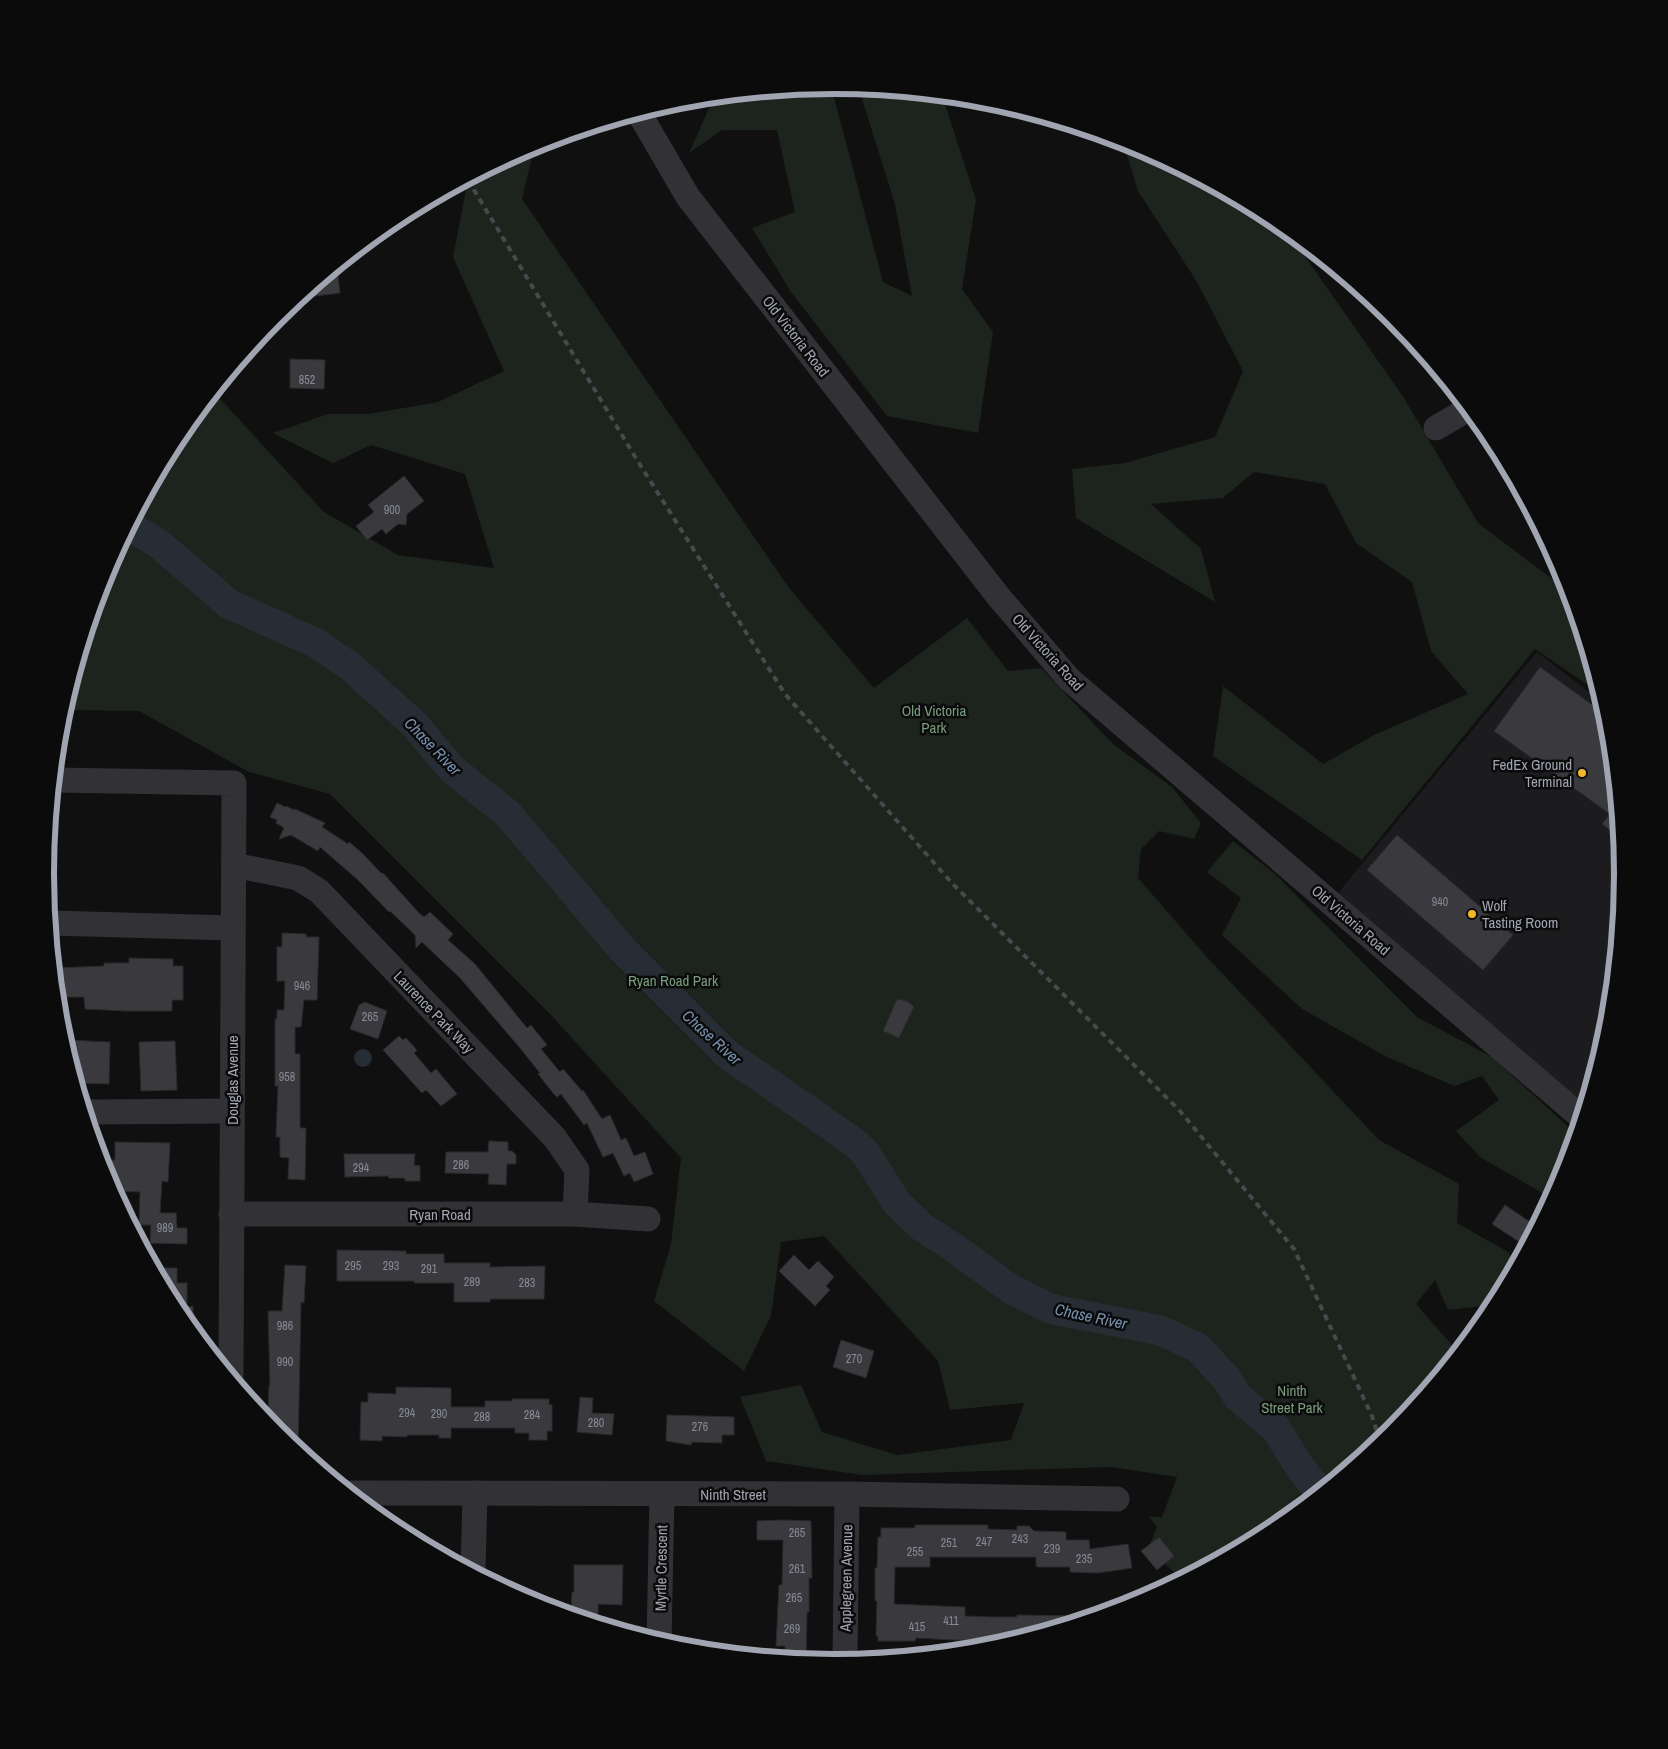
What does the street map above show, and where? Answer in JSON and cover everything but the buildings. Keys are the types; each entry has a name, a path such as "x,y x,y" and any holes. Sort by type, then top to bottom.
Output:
{"street":[{"name":"Old Victoria Road","path":"642,119 688,196 998,596 1069,679 1577,1113"},
{"path":"1436,428 1462,412"},
{"name":"Douglas Avenue","path":"59,780 234,783 231,1369"},
{"name":"Laurence Park Way","path":"234,865 298,878 319,891 555,1138 577,1170 575,1214"},
{"path":"55,923 233,928"},
{"path":"91,1112 232,1111"},
{"name":"Ryan Road","path":"231,1214 575,1214 648,1219"},
{"name":"Ninth Street","path":"357,1492 847,1494 1117,1499"},
{"path":"473,1566 475,1493"},
{"name":"Myrtle Crescent","path":"659,1635 662,1494"},
{"name":"Applegreen Avenue","path":"845,1655 847,1494"}],"shaded area":[{"path":"1537,652 1593,695 1608,773 1613,823 1613,926 1608,976 1599,1027 1580,1101 1338,893"},
{"path":"359,1049 367,1049 372,1054 370,1065 359,1067 354,1062 354,1054"}],"green space":[{"path":"833,94 883,282 912,296 895,204 862,99 865,95 885,96 944,102 976,200 962,289 993,332 978,433 887,416 791,292 752,228 795,212 777,130 722,130 689,153 710,106 732,101 783,96"},
{"path":"1126,151 1179,175 1224,199 1300,249 1404,398 1478,523 1551,578 1559,588 1573,624 1591,687 1535,649 1362,860 1213,756 1223,686 1323,764 1374,735 1468,694 1431,651 1412,582 1356,543 1325,484 1254,472 1223,498 1151,504 1201,549 1215,602 1076,518 1072,469 1125,463 1215,437 1243,371 1197,282 1138,191"},
{"path":"533,155 522,199 789,588 874,688 967,618 1008,671 1041,668 1113,744 1172,787 1201,823 1194,839 1159,831 1141,849 1138,878 1205,955 1379,1140 1459,1184 1457,1223 1508,1252 1513,1259 1484,1306 1448,1310 1435,1280 1416,1304 1454,1348 1453,1349 1421,1389 1386,1426 1348,1461 1309,1494 1224,1550 1177,1575 1148,1549 1157,1527 1149,1517 1162,1517 1177,1477 1111,1467 862,1475 766,1461 740,1397 801,1385 822,1432 897,1455 1011,1440 1024,1403 950,1410 938,1361 824,1236 781,1242 771,1316 744,1371 654,1301 671,1244 681,1158 551,1015 330,794 249,772 139,711 72,710 80,673 95,624 113,576 134,529 158,484 185,441 218,396 324,512 398,555 494,568 465,474 371,445 333,463 273,433 328,414 369,414 438,402 504,371 453,257 467,187"},
{"path":"1233,841 1274,873 1417,1017 1492,1057 1571,1130 1545,1195 1480,1157 1456,1131 1499,1100 1482,1076 1454,1086 1387,1057 1302,1009 1222,935 1241,898 1207,872"}],"waterway":[{"name":"Chase River","path":"134,529 159,544 229,604 316,643 351,667 414,724 452,769 508,814 623,950 727,1054 864,1151 897,1203 922,1227 1011,1289 1051,1309 1159,1330 1197,1347 1225,1377 1238,1397 1276,1429 1299,1466 1316,1488"}],"railway":[{"path":"471,185 637,460 785,694 951,882 1180,1111 1294,1249 1372,1416 1377,1434"}],"place":[{"name":"FedEx Ground Terminal","path":"1582,773"},
{"name":"Wolf Tasting Room","path":"1472,914"}],"park label":[{"name":"Old Victoria Park","path":"934,718"},
{"name":"Ryan Road Park","path":"673,980"},
{"name":"Ninth Street Park","path":"1292,1398"}]}
